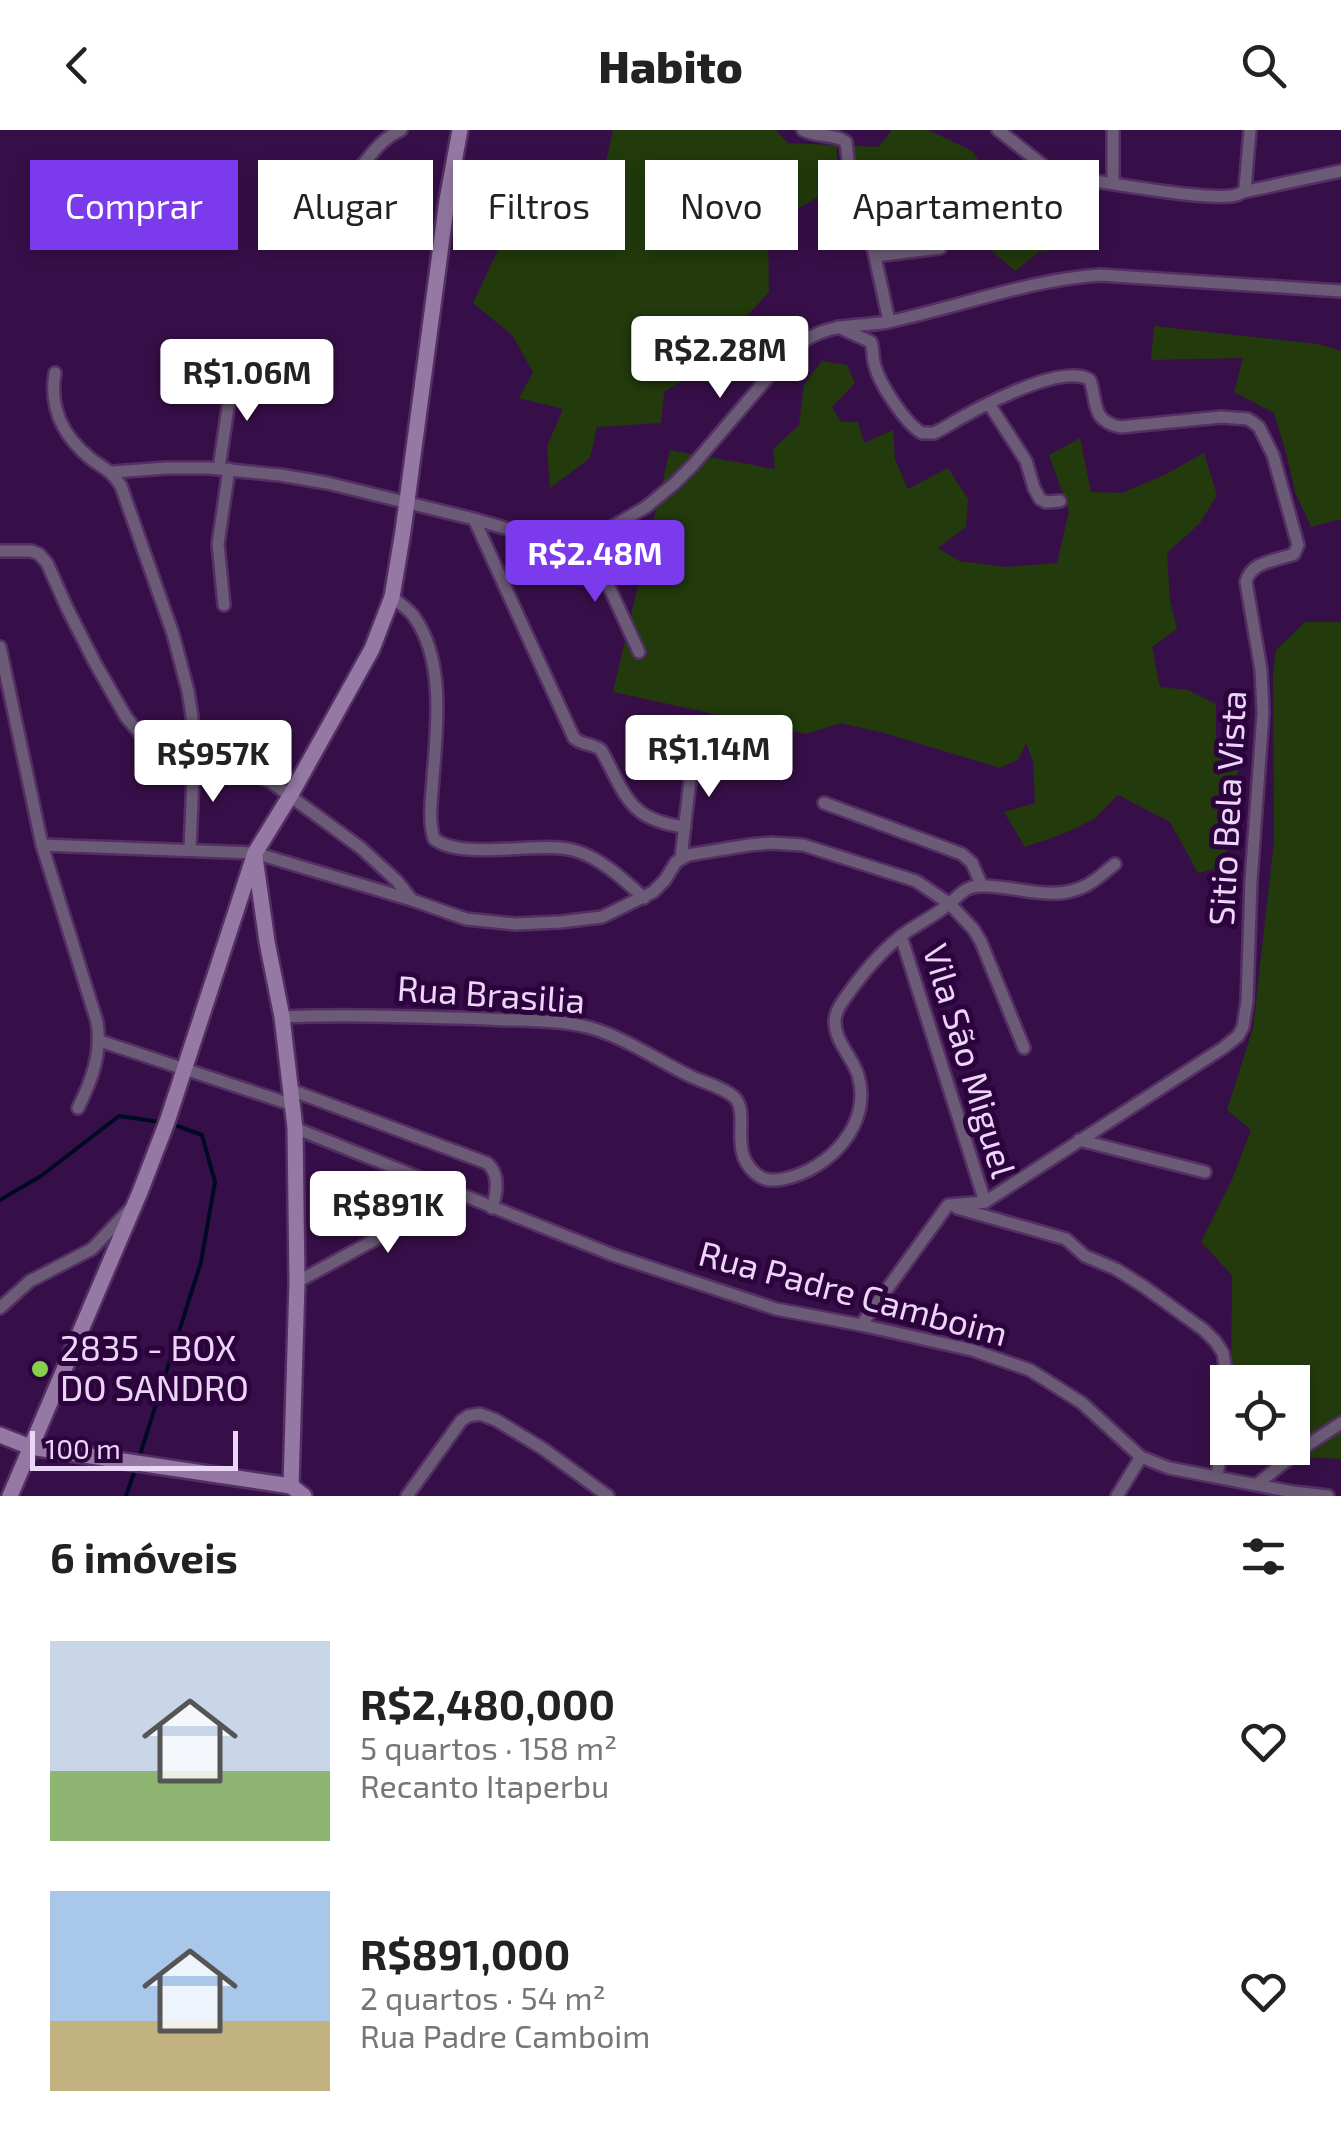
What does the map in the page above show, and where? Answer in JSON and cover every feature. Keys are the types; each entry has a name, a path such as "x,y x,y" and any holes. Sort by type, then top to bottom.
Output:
{"street":[{"path":"363,160 382,134 401,130"},
{"path":"10,1496 138,1198 255,853 372,649 392,597 444,218 460,130"},
{"path":"803,130 845,140 850,178 862,198 889,321"},
{"path":"998,130 1048,169 1073,178 1200,196 1233,196 1341,171"},
{"path":"1113,130 1113,182"},
{"path":"1243,192 1250,130"},
{"path":"876,256 924,250"},
{"path":"113,472 224,469 327,483 542,539 588,541 646,507 674,484 769,373 802,342 820,332 889,321 1023,287 1100,275 1341,291"},
{"name":"Sitio Bela Vista","path":"838,327 871,342 879,376 903,417 922,433 942,429 1023,388 1079,374 1090,380 1100,418 1114,426 1221,416 1248,419 1259,427 1273,455 1298,544 1290,556 1253,568 1246,582 1262,670 1263,712 1251,881 1249,978 1238,1036 985,1202 948,1206"},
{"path":"55,373 52,390 57,418 78,448 113,472 128,503 173,634 192,716 190,850"},
{"path":"224,604 218,544 233,374"},
{"path":"990,404 1026,461 1040,499 1060,501"},
{"path":"474,519 574,738 601,750 622,793 646,818 685,827"},
{"path":"588,541 640,652"},
{"path":"0,551 30,552 42,557 135,730 156,748 272,782 361,848 412,900"},
{"path":"392,597 417,620 437,683 431,810 434,839 458,847 572,850 604,866 644,898"},
{"path":"0,647 42,845 97,1022 100,1042 93,1075 78,1108"},
{"path":"682,858 695,737"},
{"path":"824,803 962,854 972,863 982,886"},
{"path":"42,845 255,853 466,920 515,924 602,917 644,898 688,855 771,843 803,845 916,881 950,904 981,942 1024,1048"},
{"path":"0,1436 30,1447 295,1493 295,1128 282,1017 255,853"},
{"path":"901,936 963,891 982,886 1053,894 1085,886 1116,864"},
{"name":"Rua Brasilia","path":"282,1017 360,1014 518,1021 574,1025 608,1033 736,1098 742,1153 758,1176 769,1181 810,1169 842,1146 853,1130 860,1108 858,1078 840,1040 836,1015 872,962 901,936"},
{"name":"Vila São Miguel","path":"901,936 985,1202"},
{"path":"100,1042 184,1070 292,1097 487,1163 496,1180 492,1208"},
{"name":"Rua Padre Camboim","path":"295,1128 612,1254 776,1309 972,1350 1030,1370 1082,1402 1140,1457 1169,1468 1293,1494 1328,1496"},
{"path":"1078,1140 1204,1172"},
{"path":"297,1282 458,1194"},
{"path":"0,1308 30,1281 92,1249 138,1198"},
{"path":"860,1325 948,1206 1066,1239 1085,1256 1116,1269 1204,1330 1223,1354 1225,1365"},
{"path":"408,1496 462,1421 480,1414 542,1448 600,1494"},
{"path":"1257,1484 1341,1423"},
{"path":"1117,1496 1140,1457"},
{"path":"1217,1475 1219,1465"}],"green space":[{"path":"613,130 776,130 788,143 837,145 837,160 818,160 818,197 798,209 798,160 645,160 645,250 768,250 769,292 729,335 711,363 664,392 661,423 597,427 590,458 550,488 547,446 563,409 519,398 533,372 512,335 473,303 498,250 625,250 625,160 607,160"},
{"path":"892,130 927,130 972,151 979,160 855,160 837,145 878,147"},
{"path":"990,250 1052,250 1039,252 1015,271"},
{"path":"1154,326 1318,344 1341,351 1341,519 1311,527 1295,492 1274,413 1234,392 1243,358 1151,360"},
{"path":"822,361 847,365 855,383 832,407 841,422 858,422 864,443 893,430 895,460 908,489 948,468 968,499 966,527 938,548 959,561 1005,567 1057,563 1069,511 1049,455 1080,438 1091,492 1122,493 1204,453 1217,495 1200,523 1167,553 1170,600 1177,629 1152,647 1160,687 1188,690 1216,704 1216,743 1240,752 1224,867 1198,873 1170,822 1118,795 1094,819 1025,847 1004,812 1035,803 1033,761 1026,743 1019,759 1000,768 841,723 806,734 613,692 670,450 775,469 773,449 799,425 804,384"},
{"path":"1305,622 1341,622 1341,1459 1310,1458 1310,1365 1231,1365 1232,1275 1201,1242 1251,1130 1227,1110 1253,1028 1274,841 1276,650"}],"waterway":[{"path":"0,1200 41,1176 119,1116 160,1122"},
{"path":"139,1458 201,1262 215,1182 202,1135 169,1123"},
{"path":"126,1496 136,1467"}],"place":[{"name":"2835 - BOX DO SANDRO","path":"40,1369"}]}
